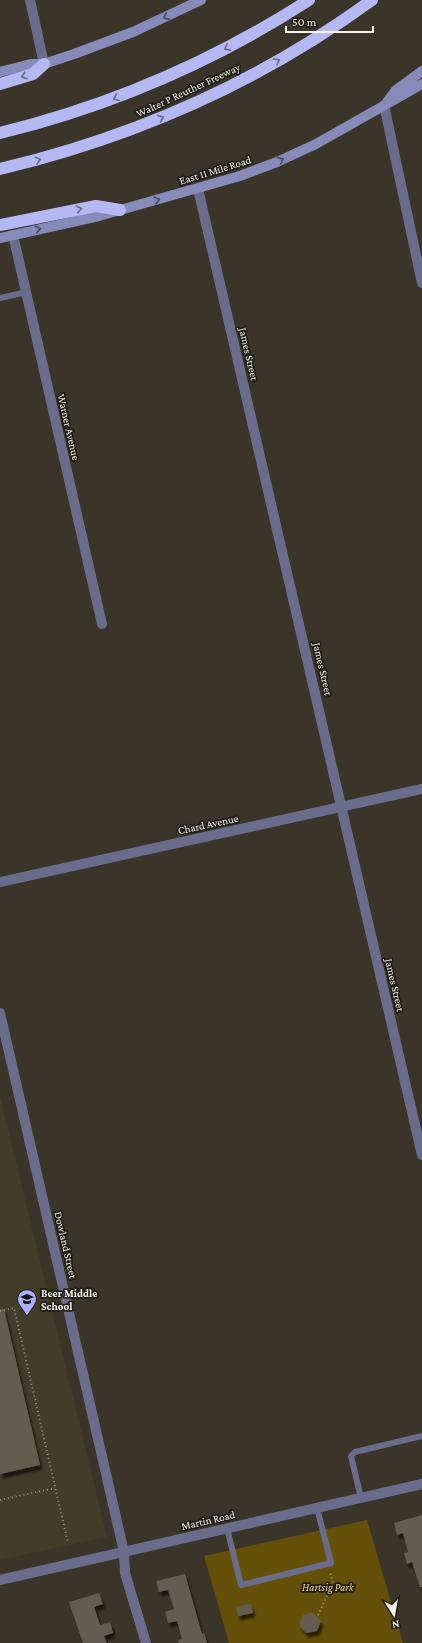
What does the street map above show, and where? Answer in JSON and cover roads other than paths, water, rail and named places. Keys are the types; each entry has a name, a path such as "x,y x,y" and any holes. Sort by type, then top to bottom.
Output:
{"highway":[{"name":"Walter P Reuther Freeway","path":"0,133 94,106 172,75 234,44 309,0"},
{"name":"Walter P Reuther Freeway","path":"0,169 87,146 143,126 208,97 256,73 320,36 372,0"},
{"path":"0,84 33,74 44,64"},
{"path":"0,225 96,206 120,210"}],"main road":[{"path":"0,72 31,64 44,64 133,32 201,0"},
{"path":"384,105 396,90 422,71"},
{"name":"East 11 Mile Road","path":"0,238 120,210 198,189 278,162 342,131 422,84"}],"street":[{"path":"30,0 44,64"},
{"path":"384,105 422,283"},
{"name":"James Street","path":"198,189 422,1155"},
{"name":"Warner Avenue","path":"13,235 102,624"},
{"name":"Chard Avenue","path":"0,882 422,789"},
{"name":"Dowland Street","path":"0,1013 124,1552 125,1573 146,1643"},
{"name":"Martin Road","path":"0,1580 422,1484"}],"lane":[{"path":"0,298 26,292"},
{"path":"361,1498 351,1456 355,1452 422,1436"},
{"path":"227,1528 242,1585 330,1563 317,1508"}],"place":[{"name":"Beer Middle School","path":"27,1316"}],"park label":[{"name":"Hartsig Park","path":"328,1587"}]}
